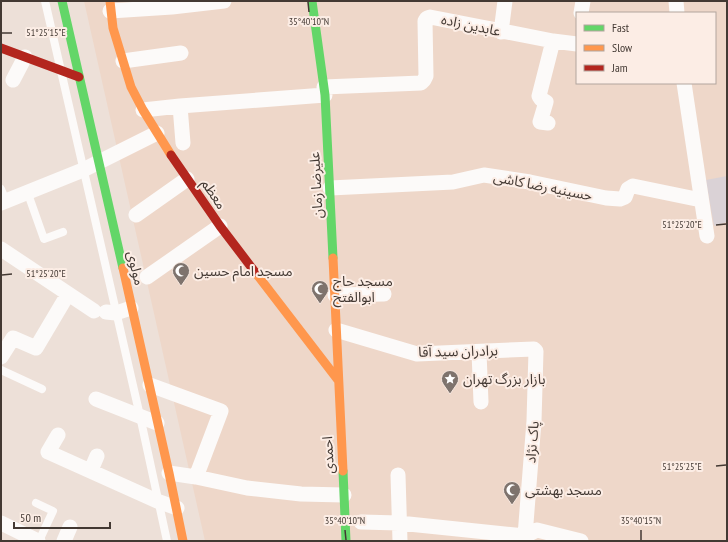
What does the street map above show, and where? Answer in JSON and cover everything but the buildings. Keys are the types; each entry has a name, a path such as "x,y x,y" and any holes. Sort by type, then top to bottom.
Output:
{"street":[{"name":"مولوی","path":"62,1 131,308 150,385 157,423 184,541"},
{"path":"110,6 224,1"},
{"name":"علیرضا زمان","path":"312,1 325,91 338,369"},
{"path":"501,32 505,1"},
{"path":"581,12 583,1"},
{"path":"676,1 677,12"},
{"name":"معظم","path":"110,6 113,28 131,87 166,148 220,226 338,380"},
{"name":"عابدین زاده","path":"325,91 421,83 426,76 425,22 427,18 430,17 501,32 553,41 576,43"},
{"path":"538,121 546,102 539,96 553,41"},
{"path":"1,48 79,77"},
{"path":"123,61 181,53"},
{"path":"13,80 25,57"},
{"path":"684,84 707,236"},
{"path":"143,110 325,91"},
{"path":"180,106 183,142"},
{"path":"3,198 27,192 83,170 157,133"},
{"name":"حسینیه رضا کاشی","path":"330,188 453,182 484,174 606,198 620,199 625,197 628,189 633,186 701,200"},
{"path":"136,215 188,179"},
{"path":"147,277 220,226"},
{"path":"2,252 68,294 105,312 131,308"},
{"path":"1,357 12,338 36,348 68,294"},
{"path":"335,295 384,294"},
{"name":"برادران سید آقا","path":"336,330 417,354 534,349"},
{"name":"پاک نژاد","path":"525,536 534,421 536,351 534,349"},
{"path":"479,352 482,402"},
{"name":"احمدی","path":"338,369 346,541"},
{"path":"150,385 221,411 196,477"},
{"path":"96,399 157,423"},
{"path":"58,435 48,452 157,501 177,508"},
{"path":"90,470 97,456"},
{"path":"169,473 247,488 301,494 344,495"},
{"path":"398,475 400,541"},
{"path":"361,522 399,523 525,536 537,530 581,541"},
{"path":"1,523 15,536 38,541"},
{"path":"64,541 70,527"}],"lane":[{"path":"45,1 83,170 105,312 140,416 166,541"},
{"path":"27,192 44,239 63,232"},
{"path":"1,370 42,389"},
{"path":"36,503 53,511 38,541"}],"shaded area":[{"name":"بازار بزرگ تهران","path":"84,1 727,1 727,541 205,541"}],"traffic: fast":[{"path":"62,1 123,268"},
{"path":"312,1 325,95 333,258"},
{"path":"343,471 346,541"}],"traffic: slow":[{"path":"110,1 113,28 131,87 143,110 171,155"},
{"path":"333,258 343,471"},
{"path":"123,268 183,541"},
{"path":"255,272 338,380"}],"traffic: jam":[{"path":"1,48 79,77"},
{"path":"171,155 220,226 255,272"}],"place":[{"name":"مسجد امام حسین","path":"181,286"},
{"name":"مسجد حاج ابوالفتح","path":"320,304"},
{"name":"بازار بزرگ تهران","path":"450,394"},
{"name":"مسجد بهشتی","path":"512,505"}]}
